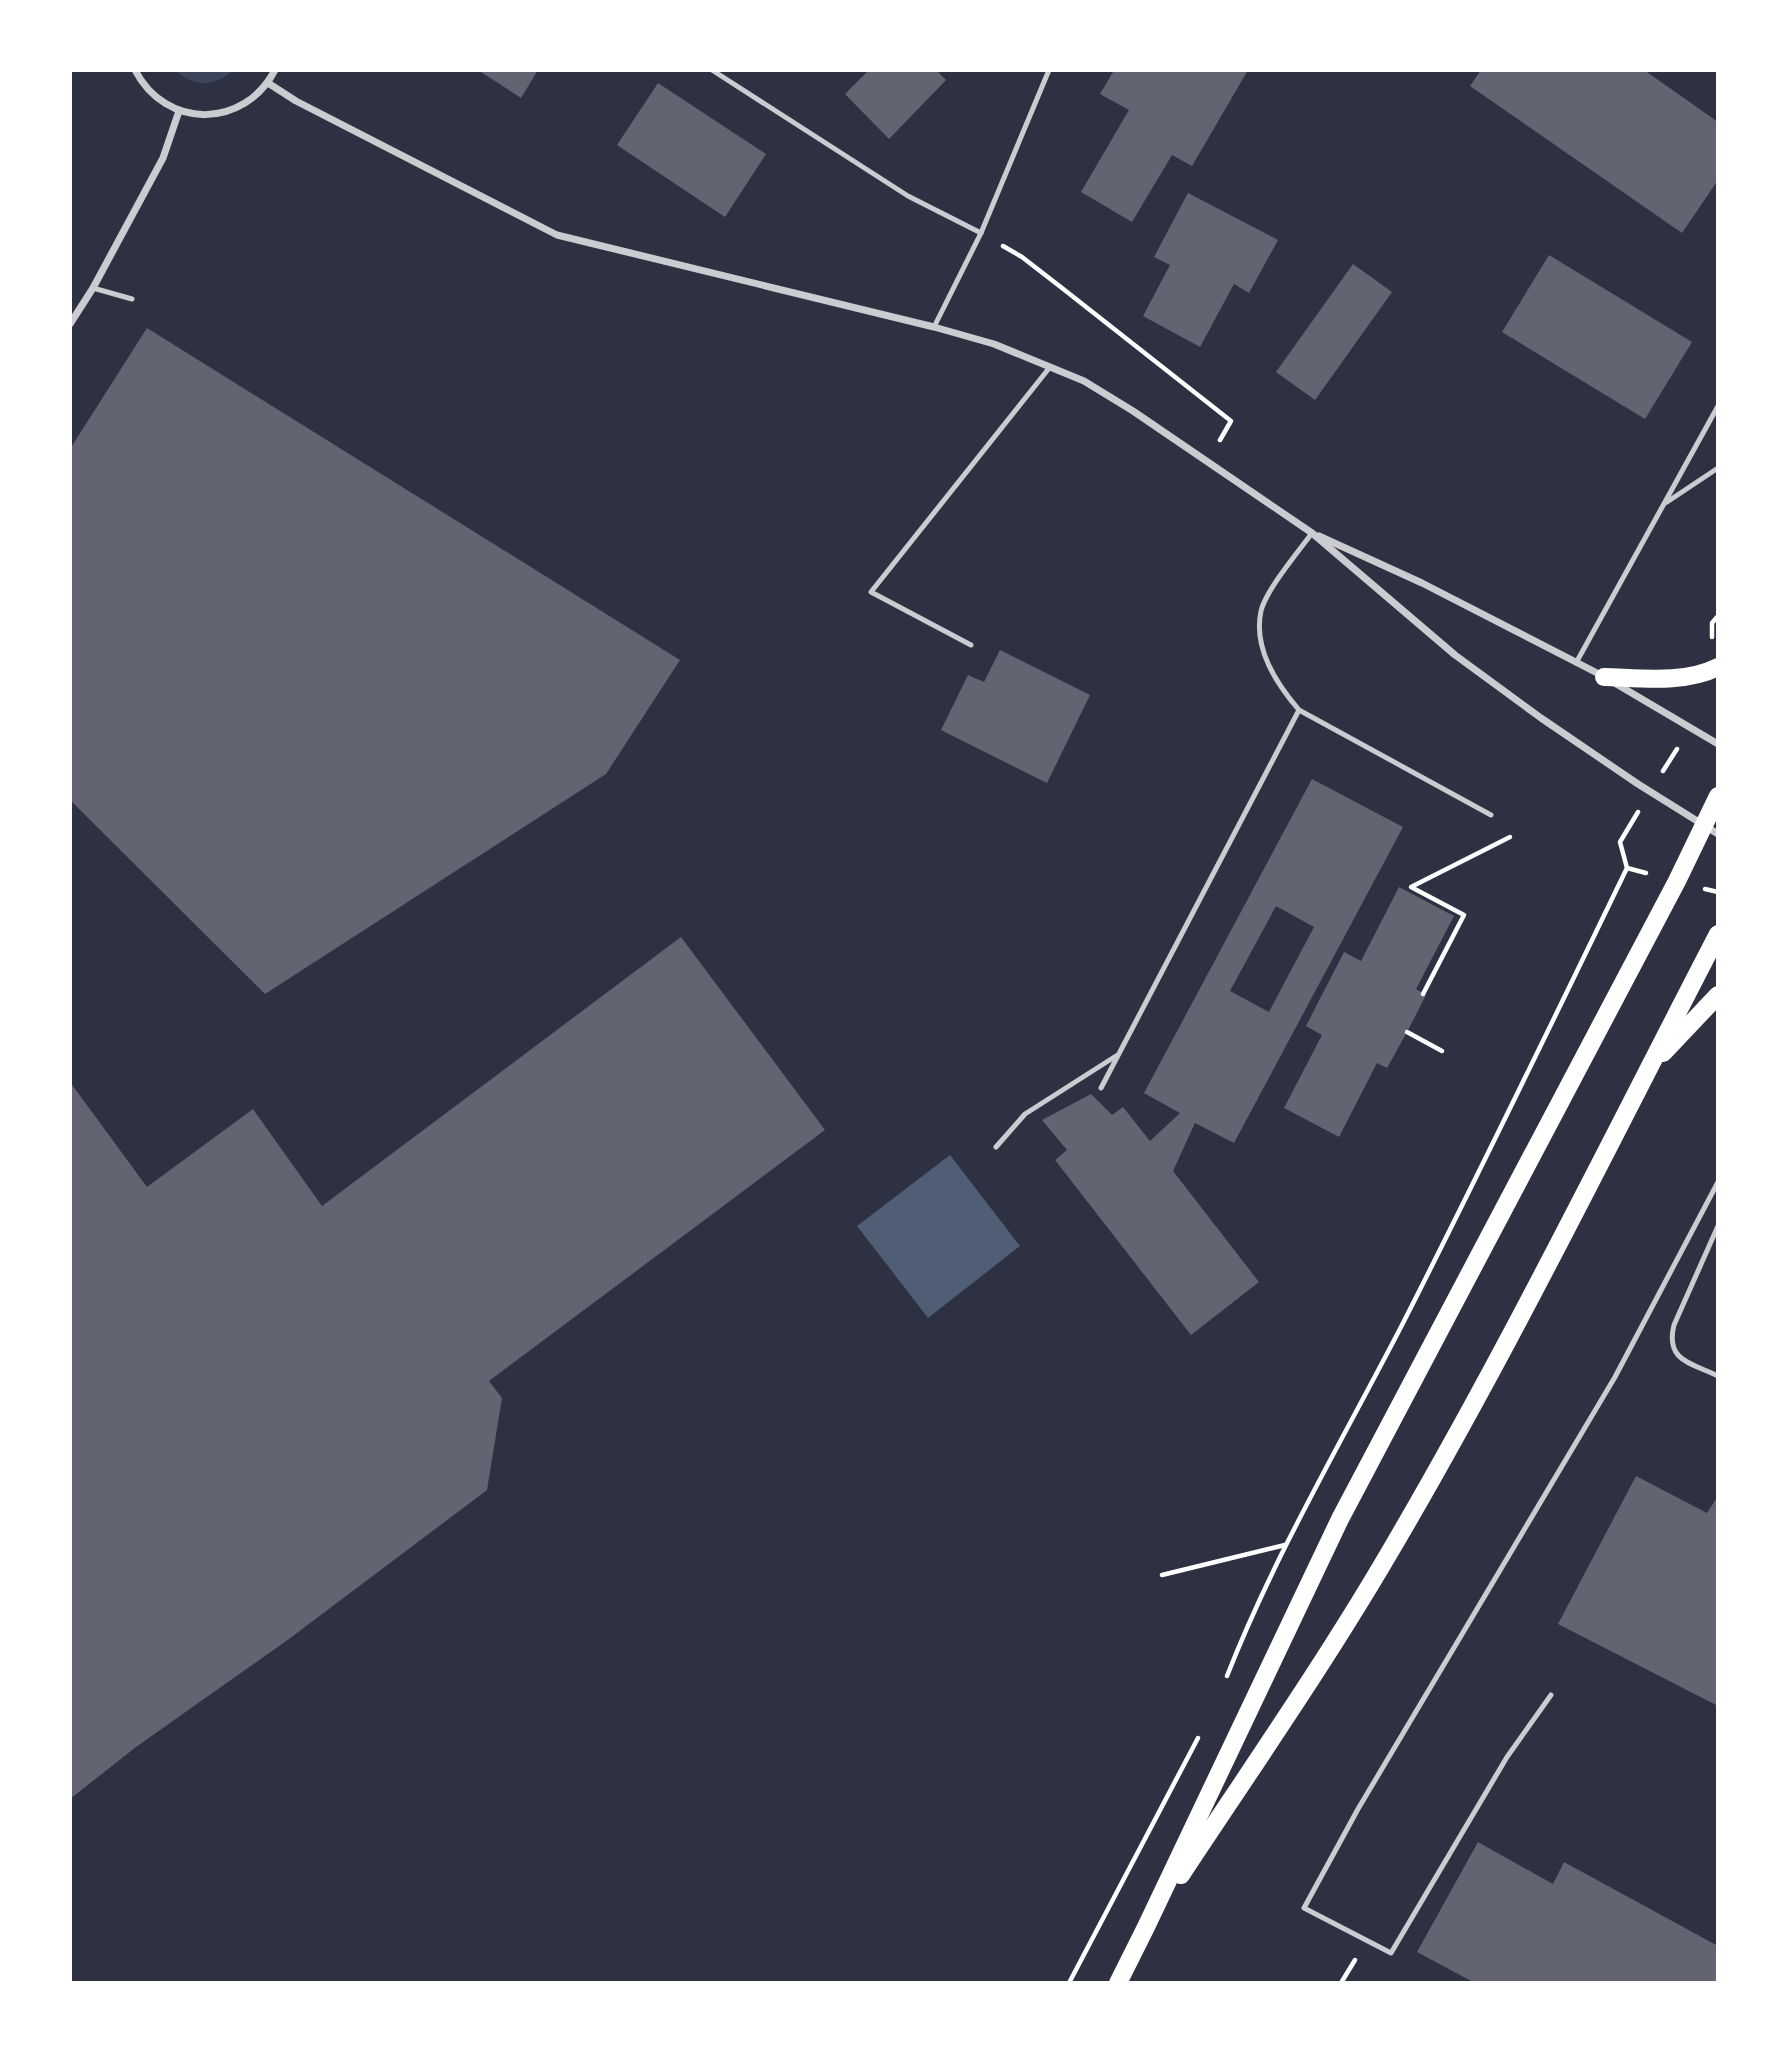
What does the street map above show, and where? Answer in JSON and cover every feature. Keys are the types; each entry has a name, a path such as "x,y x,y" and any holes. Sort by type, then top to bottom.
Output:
{"main road":[{"path":"1604,677 1658,679 1680,677 1718,667"},
{"path":"1118,1983 1340,1519 1711,830 1718,796"},
{"path":"1146,1927 1330,1650 1388,1556 1527,1305 1718,934"},
{"path":"1648,1069 1718,995"}],"street":[{"path":"135,70 158,100 179,111 203,115 228,112 250,101 268,83 275,70"},
{"path":"268,83 296,102 557,235 934,327 994,344 1084,382 1133,411 1312,533 1455,655 1585,749 1711,830"},
{"path":"70,324 93,288 163,158 179,111"},
{"path":"1312,533 1422,583 1604,677 1718,744"}],"lane":[{"path":"712,70 908,197 981,233"},
{"path":"934,327 981,233 1049,70"},
{"path":"93,288 132,299"},
{"path":"971,645 872,592 1050,367"},
{"path":"1576,663 1718,406"},
{"path":"1665,504 1718,468"},
{"path":"1312,533 1261,609 1259,639 1281,689 1299,710 1491,815"},
{"path":"1101,1088 1299,710"},
{"path":"996,1147 1026,1114 1119,1054"},
{"path":"1551,1695 1507,1757 1391,1953 1304,1908 1358,1809 1615,1377 1718,1182"},
{"path":"1718,1226 1670,1339 1671,1347 1678,1356 1718,1376"}],"path":[{"path":"981,233 1021,257 1231,421"},
{"path":"1423,994 1464,915 1411,887 1510,837"},
{"path":"1227,1678 1249,1622 1285,1545 1479,1174 1627,868"},
{"path":"1406,1032 1442,1051"},
{"path":"1162,1576 1285,1545"},
{"path":"1069,1983 1199,1737"}],"shaded area":[{"path":"175,70 233,70 219,80 204,83 189,80"},
{"path":"950,1155 1020,1246 928,1318 857,1226"}],"building":[{"path":"538,70 521,98 481,72"},
{"path":"869,70 936,70 946,80 889,139 845,94"},
{"path":"1110,70 1248,70 1192,166 1172,155 1132,222 1081,192 1129,110 1100,94 1113,72"},
{"path":"1481,70 1644,70 1718,122 1718,180 1682,233 1470,86"},
{"path":"658,83 766,154 725,217 617,145"},
{"path":"1188,193 1278,240 1249,293 1234,284 1200,347 1143,316 1170,265 1154,257"},
{"path":"1549,255 1692,342 1645,419 1502,332"},
{"path":"1353,264 1392,292 1315,400 1276,372"},
{"path":"147,328 680,660 606,774 265,994 70,800 70,449"},
{"path":"1000,650 1090,695 1047,783 941,730 968,675 984,682"},
{"path":"1312,779 1403,827 1234,1143 1195,1123 1173,1171 1259,1282 1191,1335 1055,1160 1067,1150 1042,1120 1091,1094 1112,1115 1123,1107 1150,1141 1180,1113 1144,1093","holes":["1276,906 1314,927 1269,1012 1230,991"]},
{"path":"1399,887 1454,916 1416,989 1426,995 1407,1032 1387,1068 1377,1063 1339,1137 1284,1108 1322,1035 1306,1026 1344,952 1361,961"},
{"path":"681,937 825,1130 489,1381 502,1398 487,1490 289,1639 136,1747 70,1799 70,1082 147,1187 253,1109 322,1206"},
{"path":"1636,1476 1707,1513 1718,1496 1718,1706 1558,1624"},
{"path":"1478,1842 1553,1884 1564,1862 1718,1946 1718,1983 1475,1983 1417,1952"}]}
